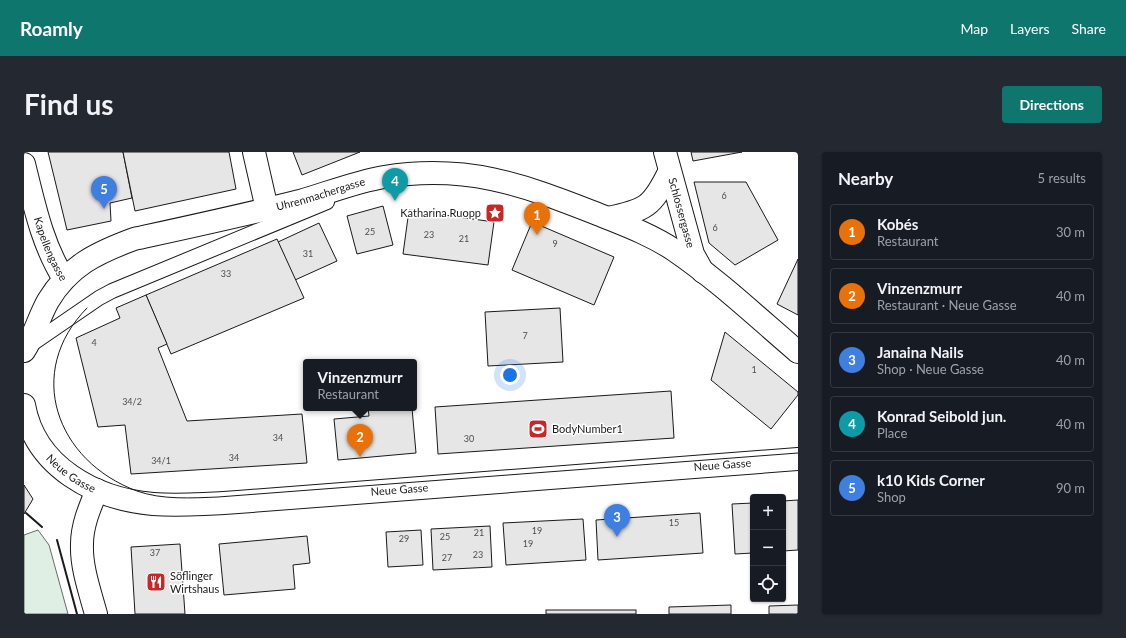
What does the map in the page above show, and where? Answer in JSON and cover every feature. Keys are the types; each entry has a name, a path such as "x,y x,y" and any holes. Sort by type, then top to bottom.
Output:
{"street":[{"path":"254,152 267,209"},
{"path":"608,218 634,213 647,206 655,198 667,162"},
{"name":"Schlossergasse","path":"667,162 695,266 798,352"},
{"name":"Kapellengasse","path":"24,164 44,238 55,264 64,279 48,301 25,353"},
{"name":"Uhrenmachergasse","path":"64,279 92,256 134,239 267,209 368,180 440,172 473,175 508,182 608,218 660,241 695,266"},
{"path":"24,405 30,437"},
{"name":"Neue Gasse","path":"30,437 57,466 82,483 97,490 124,499 153,504 212,504 798,459"},
{"path":"773,460 798,454"},
{"path":"96,614 85,569 82,543 86,519 97,490"}],"lane":[{"path":"25,353 99,298 112,291 337,198 395,182 438,180 479,183 514,191 564,208 649,245 700,279 798,362"}],"green space":[{"path":"38,530 49,545 68,614 24,614 24,535"}],"building":[{"path":"48,152 123,152 132,198 110,203 111,221 67,230"},
{"path":"123,152 229,152 236,189 135,211"},
{"path":"293,152 360,152 302,175"},
{"path":"691,152 742,152 693,161"},
{"path":"694,182 746,182 778,240 735,265 709,243"},
{"path":"383,206 393,245 357,254 347,216"},
{"path":"409,210 494,222 488,265 403,254"},
{"path":"532,222 614,257 594,305 512,270"},
{"path":"319,223 337,261 295,280 278,242"},
{"path":"277,239 304,298 171,354 146,295"},
{"path":"798,259 798,315 777,304"},
{"path":"146,295 167,344 158,348 187,421 302,414 307,463 131,474 125,425 98,427 76,338 120,318 116,308"},
{"path":"560,308 563,362 488,366 485,312"},
{"path":"725,332 798,392 798,395 771,429 711,380"},
{"path":"671,391 674,438 438,454 435,407"},
{"path":"368,411 412,411 416,453 338,460 334,419 369,416"},
{"path":"24,485 33,499 24,514"},
{"path":"798,500 798,550 786,551 786,501"},
{"path":"750,503 750,553 735,554 732,504"},
{"path":"700,513 703,553 598,560 596,520"},
{"path":"583,519 586,560 506,565 503,523"},
{"path":"490,526 492,567 433,570 431,529"},
{"path":"421,530 423,565 388,567 386,532"},
{"path":"307,536 310,563 293,565 295,589 224,595 219,544"},
{"path":"180,544 185,614 135,614 131,547"},
{"path":"731,605 731,614 669,614 669,607"},
{"path":"798,605 798,614 769,614 769,606"},
{"path":"546,610 636,610 636,614 546,614"}],"tram line":[{"path":"87,308 68,333 57,359 54,386 58,412 69,437 86,459 109,477 137,491 147,494 177,498 218,497 798,453"}],"wall":[{"path":"26,513 42,527"},
{"path":"57,540 77,614"}],"place":[{"name":"Konrad Seibold jun.","path":"395,201"},
{"name":"k10 Kids Corner","path":"104,209"},
{"name":"Katharina Ruopp","path":"495,213"},
{"name":"Kobés","path":"537,235"},
{"name":"BodyNumber1","path":"538,429"},
{"name":"Vinzenzmurr","path":"360,457"},
{"name":"Janaina Nails","path":"617,537"},
{"name":"Söflinger Wirtshaus","path":"156,582"}]}
